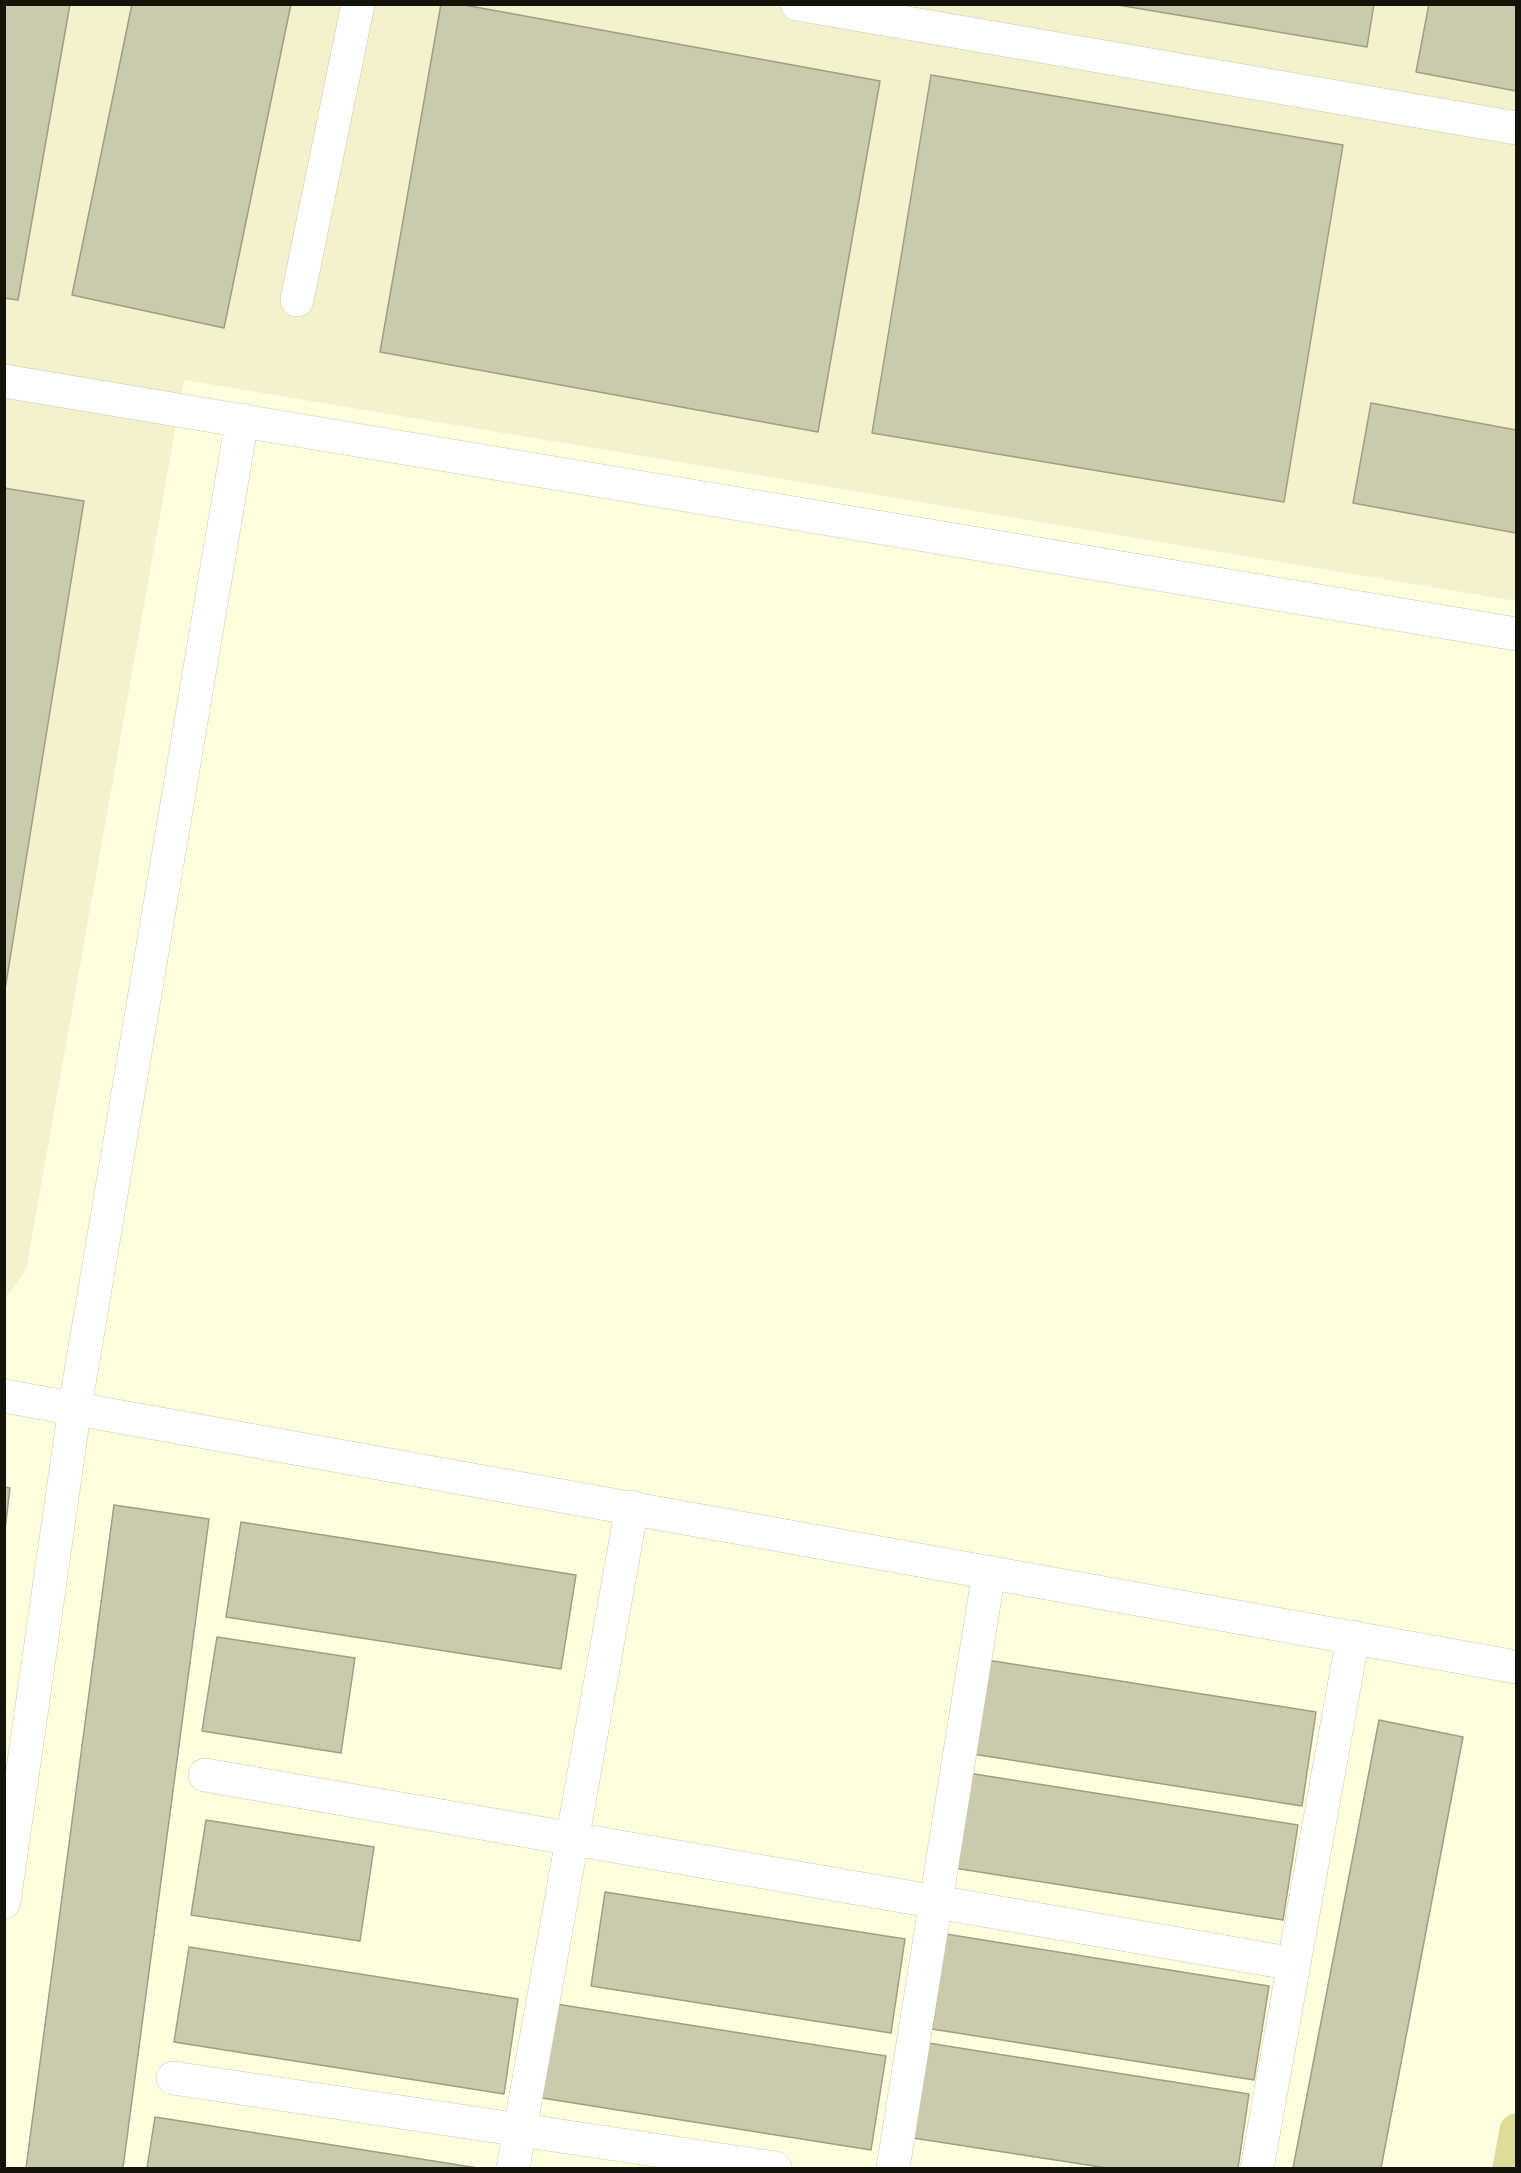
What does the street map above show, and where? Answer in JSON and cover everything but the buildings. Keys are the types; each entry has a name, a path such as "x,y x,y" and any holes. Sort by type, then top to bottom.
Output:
{"main road":[{"path":"1509,2169 1516,2130"}],"street":[{"path":"297,300 358,4"},
{"path":"797,4 1516,128"},
{"path":"4,381 1516,634"},
{"path":"4,1902 75,1407 242,420"},
{"path":"4,1396 1516,1666"},
{"path":"513,2169 632,1507"},
{"path":"893,2169 989,1572"},
{"path":"1257,2169 1353,1637"},
{"path":"205,1775 1294,1964"},
{"path":"173,2078 775,2169"}],"shaded area":[{"path":"5,5 1516,5 1516,601 184,380 26,1270 5,1299"}]}
